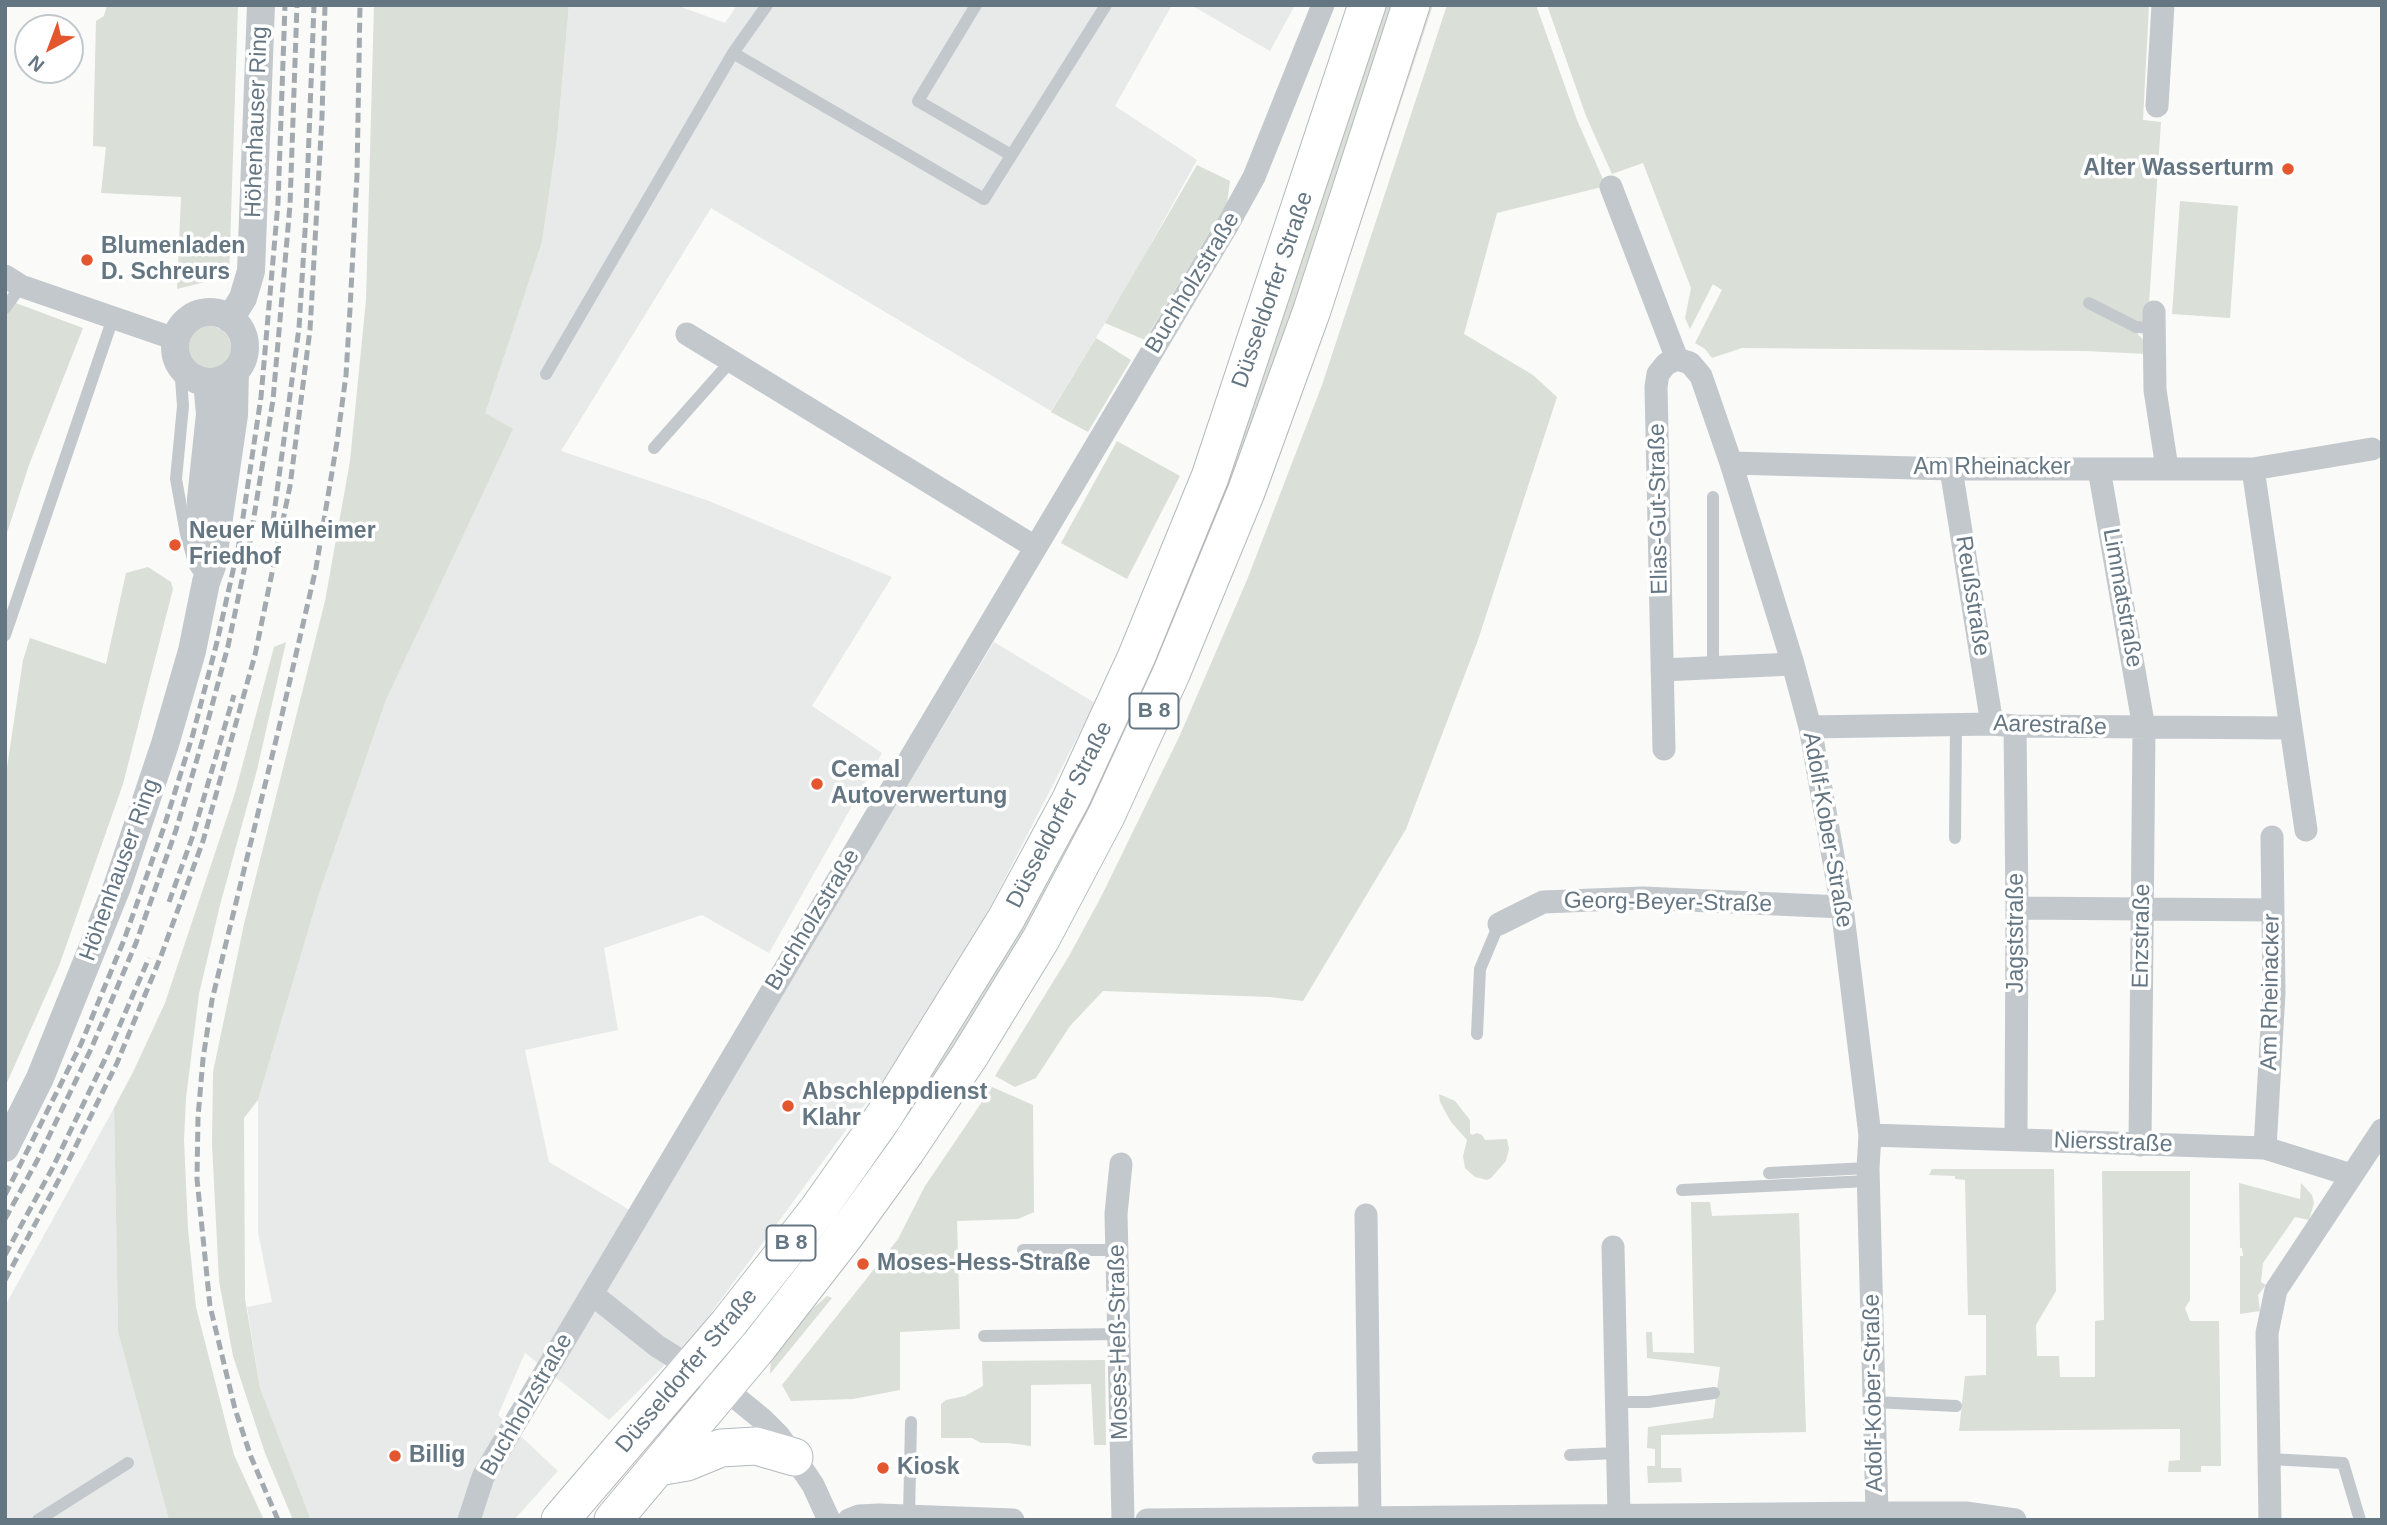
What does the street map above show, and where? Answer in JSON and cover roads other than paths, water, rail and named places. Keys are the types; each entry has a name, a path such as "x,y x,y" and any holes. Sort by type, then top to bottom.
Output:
{"main road":[{"name":"Düsseldorfer Straße","path":"560,1520 693,1366 817,1211 884,1116 1006,919 1071,799 1136,659 1210,477 1367,5"},
{"name":"Düsseldorfer Straße","path":"612,1520 724,1388 846,1234 913,1140 970,1055 1041,939 1106,816 1171,674 1246,492 1312,310 1411,5"},
{"path":"658,1467 687,1462 722,1448 756,1446 794,1457"}],"street":[{"name":"Höhenhauser Ring","path":"5,1148 40,1078 117,887 166,744 212,566 230,452 235,371 242,361 245,349 238,327 230,318 243,298 251,271 261,5"},
{"name":"Buchholzstraße","path":"469,1520 483,1477 1228,224 1254,177 1323,5"},
{"path":"2157,106 2163,5"},
{"name":"Adolf-Kober-Straße","path":"1611,187 1677,359 1690,363 1701,376 1731,463 1810,727 1842,907 1870,1135 1868,1175 1877,1513"},
{"path":"13,281 113,318 177,352 191,376 207,382 227,377 235,371"},
{"path":"177,352 180,328 190,318 203,312 230,318"},
{"path":"2153,320 2155,390 2167,468"},
{"path":"687,334 1035,547"},
{"name":"Elias-Gut-Straße","path":"1664,749 1656,387 1658,374 1666,364 1677,359"},
{"name":"Höhenhauser Ring","path":"206,582 201,499 210,414 207,382"},
{"name":"Am Rheinacker","path":"1731,463 1951,469 2253,469 2372,449"},
{"name":"Reußstraße","path":"1951,469 2003,725"},
{"name":"Limmatstraße","path":"2099,469 2144,728"},
{"path":"2253,469 2306,830"},
{"path":"1662,670 1793,664"},
{"name":"Aarestraße","path":"1810,727 1956,724 2291,729"},
{"name":"Jagststraße","path":"2003,725 2017,908 2015,1139"},
{"name":"Enzstraße","path":"2140,1145 2144,728"},
{"name":"Am Rheinacker","path":"2265,1148 2274,993 2272,836"},
{"name":"Georg-Beyer-Straße","path":"1499,924 1543,902 1643,898 1842,907"},
{"path":"2017,908 2273,910"},
{"path":"2270,1520 2267,1333 2276,1290 2382,1130"},
{"name":"Niersstraße","path":"1870,1135 2265,1148 2351,1175"},
{"name":"Moses-Heß-Straße","path":"1121,1164 1116,1214 1123,1520"},
{"path":"1366,1215 1370,1518"},
{"path":"1613,1247 1619,1515"},
{"path":"592,1294 657,1346 693,1366 762,1419 779,1436 813,1485 829,1520"},
{"path":"1147,1520 1966,1513 2015,1520"},
{"path":"849,1520 859,1516 1013,1520"}],"lane":[{"path":"546,374 733,53 767,5"},
{"path":"976,5 918,101 1011,155"},
{"path":"733,53 984,199 1106,5"},
{"path":"5,308 13,281"},
{"path":"2089,303 2136,327 2153,320"},
{"path":"5,635 113,318"},
{"path":"177,352 183,406 176,479 195,566 206,582"},
{"path":"654,448 731,361"},
{"path":"1713,496 1713,668"},
{"path":"1955,838 1956,724"},
{"path":"1477,1034 1480,969 1499,924"},
{"path":"1769,1173 1868,1175"},
{"path":"1682,1190 1868,1175"},
{"path":"1023,1250 1117,1250"},
{"path":"984,1336 1119,1334"},
{"path":"1617,1402 1648,1402 1714,1392"},
{"path":"1874,1402 1956,1406"},
{"path":"909,1516 911,1422"},
{"path":"1570,1455 1618,1453"},
{"path":"1318,1458 1369,1457"},
{"path":"2270,1459 2343,1462 2360,1520"},
{"path":"38,1520 128,1463"}],"railway":[{"path":"5,1195 81,1044 124,940 164,827 193,734 217,642 239,544 261,397 278,203 285,5"},
{"path":"5,1219 38,1159 91,1049 136,943 176,830 228,646 249,547 273,400 290,205 297,5"},
{"path":"273,521 299,328 314,5"},
{"path":"5,1280 117,1063 161,956 203,841 255,655 290,486 310,330 322,117 325,5"},
{"path":"278,1520 251,1457 235,1409 210,1306 197,1179 198,1117 212,1000 316,568 337,442 346,375 350,309 357,175 360,5"},
{"path":"169,902 192,838 234,695"},
{"path":"5,1255 53,1167 106,1057 149,958"}],"place":[{"name":"Alter Wasserturm","path":"2288,169"},
{"name":"Blumenladen D. Schreurs","path":"87,260"},
{"name":"Neuer Mülheimer Friedhof","path":"175,545"},
{"name":"Cemal Autoverwertung","path":"817,784"},
{"name":"Abschleppdienst Klahr","path":"788,1106"},
{"name":"Moses-Hess-Straße","path":"863,1264"},
{"name":"Billig","path":"395,1456"},
{"name":"Kiosk","path":"883,1468"}]}
